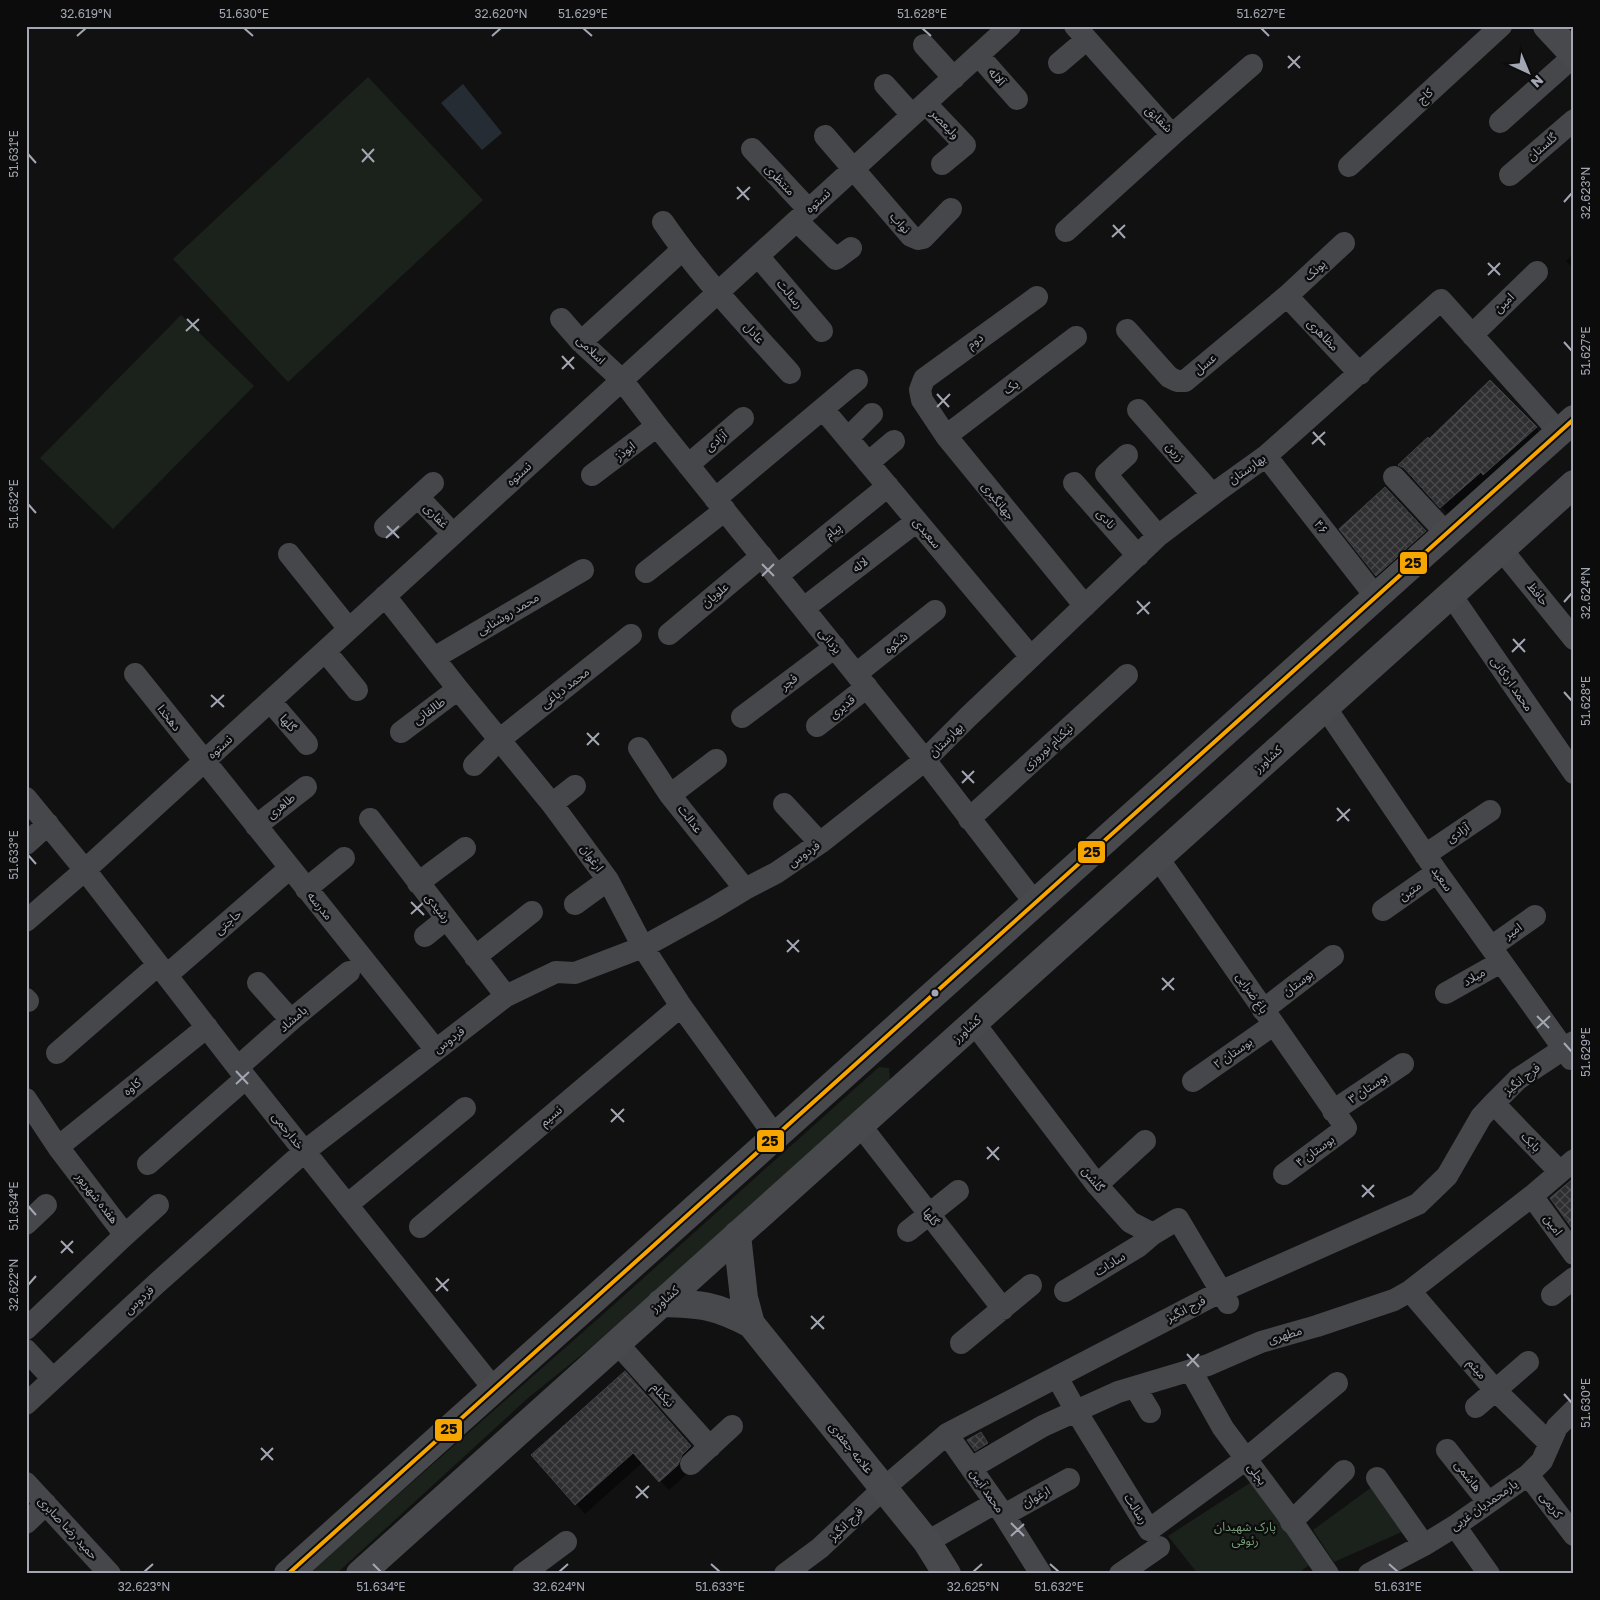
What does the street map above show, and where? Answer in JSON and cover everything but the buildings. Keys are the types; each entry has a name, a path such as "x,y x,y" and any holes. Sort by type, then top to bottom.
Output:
{"main road":[{"path":"1546,26 1574,55"},
{"path":"288,1574 1567,425"},
{"name":"کشاورز","path":"360,1574 1574,484"},
{"name":"علامه جعفری","path":"737,1235 744,1298 751,1324"},
{"name":"علامه جعفری","path":"661,1303 696,1304 713,1307 729,1312 751,1324 927,1542 947,1574"}],"street":[{"name":"نستوه","path":"26,920 85,870 204,762 1010,26"},
{"name":"کاج","path":"1349,166 1501,26"},
{"path":"1059,63 1081,33"},
{"name":"شقایق","path":"1081,33 1172,135 1252,66"},
{"path":"924,45 954,78"},
{"name":"آلاله","path":"978,55 1017,99"},
{"path":"1500,122 1574,55"},
{"path":"884,85 919,109"},
{"name":"ولیعصر","path":"919,109 965,145 942,164"},
{"name":"گلستان","path":"1510,175 1574,120"},
{"path":"1066,231 1172,135"},
{"path":"825,136 853,169"},
{"name":"منتظری","path":"752,149 836,258 851,248"},
{"name":"نواب","path":"853,169 911,236 918,239 923,238 951,209"},
{"name":"عادل","path":"663,222 682,250 718,293 790,373"},
{"name":"پونک","path":"1286,296 1344,243"},
{"path":"581,342 682,250"},
{"name":"رسالت","path":"758,256 822,332"},
{"name":"امین","path":"1472,335 1537,272"},
{"name":"عسل","path":"1127,330 1169,377 1177,381 1186,381 1286,296"},
{"name":"مظاهری","path":"1286,296 1360,374"},
{"name":"دوم","path":"920,390 924,379 1037,297"},
{"name":"بهارستان","path":"925,760 1158,536 1212,494 1266,456 1441,300 1472,335 1567,425"},
{"name":"اسلامی","path":"561,319 581,342 622,380"},
{"name":"یک","path":"946,436 1076,337"},
{"name":"یزدانی","path":"622,380 925,760 1034,903"},
{"path":"646,572 857,380"},
{"name":"جهانگیری","path":"920,390 922,400 946,436 1084,606"},
{"name":"سعیدی","path":"823,409 1031,658"},
{"name":"زرین","path":"1138,410 1212,494"},
{"path":"848,438 872,414"},
{"name":"آزادی","path":"688,464 743,418"},
{"name":"ابوذز","path":"592,475 657,426"},
{"path":"868,463 894,441"},
{"path":"1127,455 1106,474 1158,536"},
{"name":"۴۶","path":"1266,456 1376,597"},
{"path":"1394,477 1446,534"},
{"name":"نادی","path":"1074,482 1138,556"},
{"name":"پیام","path":"777,576 888,486"},
{"name":"غفاری","path":"385,527 425,490 454,534"},
{"name":"لاله","path":"804,608 917,521"},
{"name":"حافظ","path":"1502,549 1574,640"},
{"path":"289,554 349,629"},
{"name":"علویان","path":"669,634 762,556"},
{"name":"محمد روشنایی","path":"434,658 583,570"},
{"name":"محمد اردکانی","path":"1451,594 1574,773"},
{"name":"ارغوان","path":"385,596 552,804 608,880 643,947 681,1006 775,1136"},
{"name":"شکوه","path":"861,681 935,611"},
{"name":"محمد دیاغی","path":"474,765 499,740 631,635"},
{"name":"فجر","path":"742,717 835,647"},
{"path":"325,652 357,690"},
{"name":"دهخدا","path":"135,674 204,762"},
{"name":"نیکنام نوروزی","path":"969,819 1126,675"},
{"name":"قدیری","path":"818,726 861,681"},
{"name":"طالقانی","path":"400,732 458,689"},
{"name":"گلها","path":"270,701 307,744"},
{"name":"سعید","path":"1326,707 1431,864 1570,1052"},
{"path":"640,748 670,795"},
{"name":"عدالت","path":"716,760 670,795 745,889"},
{"name":"فردوس","path":"26,1404 156,1284 305,1151 506,996 556,972 575,973 643,947 776,873 820,843 925,760"},
{"name":"مدرسه","path":"204,762 436,1050"},
{"name":"طاهری","path":"256,826 306,786"},
{"path":"552,804 575,786"},
{"name":"خدارحمی","path":"26,798 85,870 242,1072 494,1389"},
{"path":"784,804 820,843"},
{"name":"آزادی","path":"1431,864 1490,811"},
{"name":"رشیدی","path":"370,819 506,996"},
{"path":"26,844 48,824"},
{"path":"418,883 465,848"},
{"path":"306,890 344,858"},
{"name":"باغ ضرایی","path":"1158,858 1339,1120"},
{"name":"متین","path":"1383,910 1431,864"},
{"name":"حاجتی","path":"57,1053 290,868"},
{"path":"574,904 608,880"},
{"path":"475,956 532,912"},
{"name":"امیر","path":"1496,954 1535,916"},
{"path":"425,936 446,919"},
{"name":"میلاد","path":"1446,993 1496,954"},
{"name":"بوستان","path":"1268,1017 1333,956"},
{"name":"بامشاد","path":"148,1164 242,1072 291,1020 349,972"},
{"path":"258,982 291,1020"},
{"name":"نسیم","path":"420,1227 681,1006"},
{"name":"بوستان ۲","path":"1192,1081 1268,1017"},
{"name":"گلشن","path":"974,1023 1097,1185 1130,1222 1153,1234"},
{"name":"کاوه","path":"58,1147 207,1027"},
{"path":"810,1574 888,1493 942,1452 951,1439 1062,1386 1225,1295 1427,1211 1458,1176 1502,1112 1570,1052"},
{"name":"فرح انگیز","path":"951,1439 1225,1295 1418,1204 1447,1176 1481,1117 1487,1110 1518,1080 1570,1052"},
{"name":"بوستان ۳","path":"1339,1120 1403,1064"},
{"name":"هفده شهریور","path":"26,1099 58,1147 125,1235 26,1329"},
{"path":"347,1205 465,1108"},
{"name":"بابک","path":"1502,1112 1567,1166"},
{"name":"بوستان ۴","path":"1284,1174 1339,1120"},
{"name":"گلها","path":"860,1125 1003,1309"},
{"path":"1097,1185 1145,1141"},
{"name":"مطهری","path":"971,1468 1043,1426 1118,1392 1208,1365 1261,1342 1317,1326 1394,1300 1410,1291 1532,1196 1567,1166"},
{"path":"908,1231 958,1191"},
{"name":"امین","path":"1532,1196 1574,1254"},
{"path":"26,1224 46,1205"},
{"path":"125,1235 158,1205"},
{"path":"1153,1234 1178,1219 1225,1295"},
{"name":"سادات","path":"1065,1291 1139,1246 1153,1234"},
{"path":"1552,1295 1574,1278"},
{"path":"961,1343 1031,1285"},
{"name":"میثم","path":"1410,1291 1495,1390 1548,1443"},
{"name":"نیکنام","path":"617,1343 710,1447"},
{"path":"26,1350 54,1379"},
{"path":"1476,1406 1528,1362"},
{"name":"بجلی","path":"1190,1371 1215,1416 1328,1574"},
{"path":"1246,1460 1336,1383"},
{"path":"1062,1386 1076,1411"},
{"path":"1135,1387 1150,1412"},
{"name":"یارمحمدیان غربی","path":"1368,1574 1424,1545 1455,1526 1528,1475 1542,1461 1547,1452 1548,1443 1557,1427 1574,1410"},
{"name":"رسالت","path":"1076,1411 1149,1530 1246,1460"},
{"path":"691,1464 732,1426"},
{"name":"محمد آیین","path":"951,1439 1041,1574"},
{"name":"هاشمی","path":"1447,1450 1488,1502"},
{"path":"1291,1522 1344,1471"},
{"name":"کریمی","path":"1528,1475 1570,1524"},
{"path":"1378,1478 1424,1545"},
{"name":"ارغوان","path":"999,1509 1069,1479"},
{"name":"حمید رضا صابری","path":"26,1483 110,1574"},
{"name":"فرح انگیز","path":"785,1574 888,1493"},
{"path":"26,1522 46,1504"},
{"path":"927,1542 999,1509"},
{"path":"1455,1526 1489,1574"},
{"path":"523,1574 566,1542"},
{"path":"1120,1574 1152,1559"}],"green space":[{"path":"368,77 483,200 288,382 173,259"},
{"path":"181,315 254,386 113,529 40,458"},
{"path":"879,1067 889,1068 890,1080 786,1176 589,1349 528,1398 336,1574 308,1574 600,1317"},
{"name":"پارک شهیدان رئوفی","path":"1256,1479 1316,1560 1297,1574 1198,1574 1168,1536"},
{"path":"1376,1484 1406,1530 1334,1562 1313,1530"}],"shaded area":[{"path":"463,84 502,133 482,150 441,103"}],"transit line":[{"name":"25","path":"288,1574 1574,419"}]}
